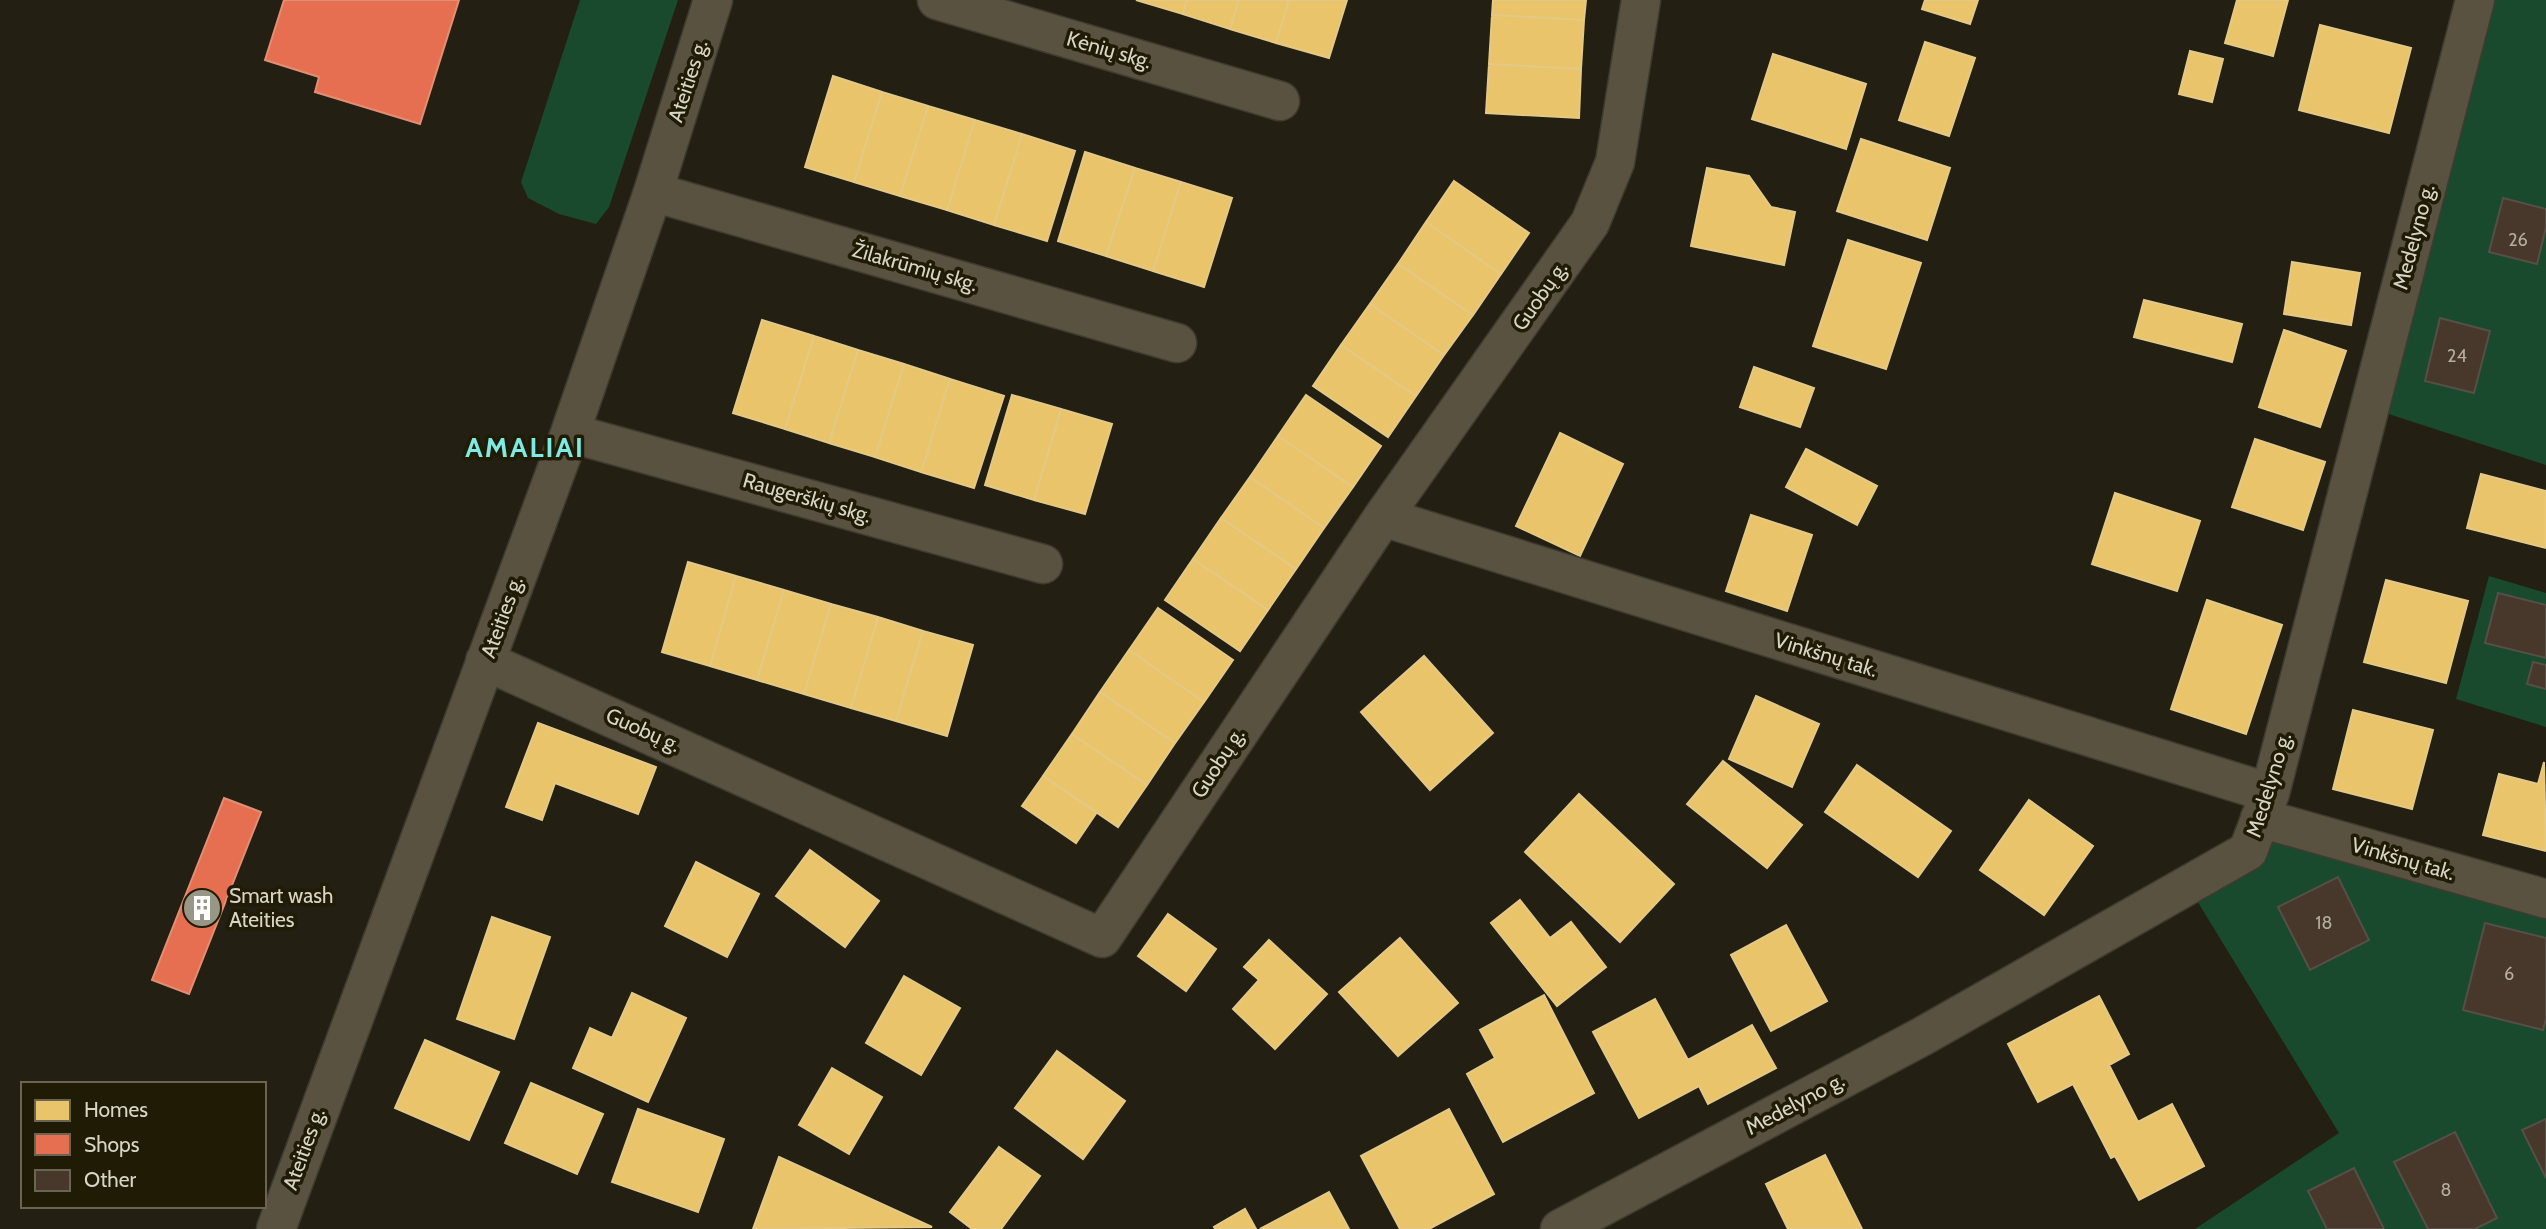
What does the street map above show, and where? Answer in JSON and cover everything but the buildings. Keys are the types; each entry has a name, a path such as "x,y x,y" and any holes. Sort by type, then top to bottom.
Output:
{"street":[{"name":"Ateities g.","path":"276,1229 570,433 653,192 713,0"},
{"name":"Kėnių skg.","path":"937,0 1280,101"},
{"name":"Guobų g.","path":"485,661 1102,937 1383,517 1590,223 1615,162 1641,0"},
{"name":"Medelyno g.","path":"1560,1229 1923,1035 2248,851 2265,805 2475,0"},
{"name":"Žilakrūmių skg.","path":"653,192 1177,343"},
{"name":"Raugerškių skg.","path":"570,433 1043,564"},
{"name":"Vinkšnų tak.","path":"1383,517 2546,899"}],"green space":[{"path":"580,0 678,0 609,207 596,224 559,214 528,198 521,182"},
{"path":"2475,0 2546,0 2546,465 2370,408"},
{"path":"2489,576 2546,593 2546,727 2456,699"},
{"path":"2260,818 2546,899 2546,1229 2195,1229 2339,1133 2188,886"}],"place":[{"name":"Smart wash Ateities","path":"202,908"}],"district":[{"name":"AMALIAI","path":"525,447"}]}
